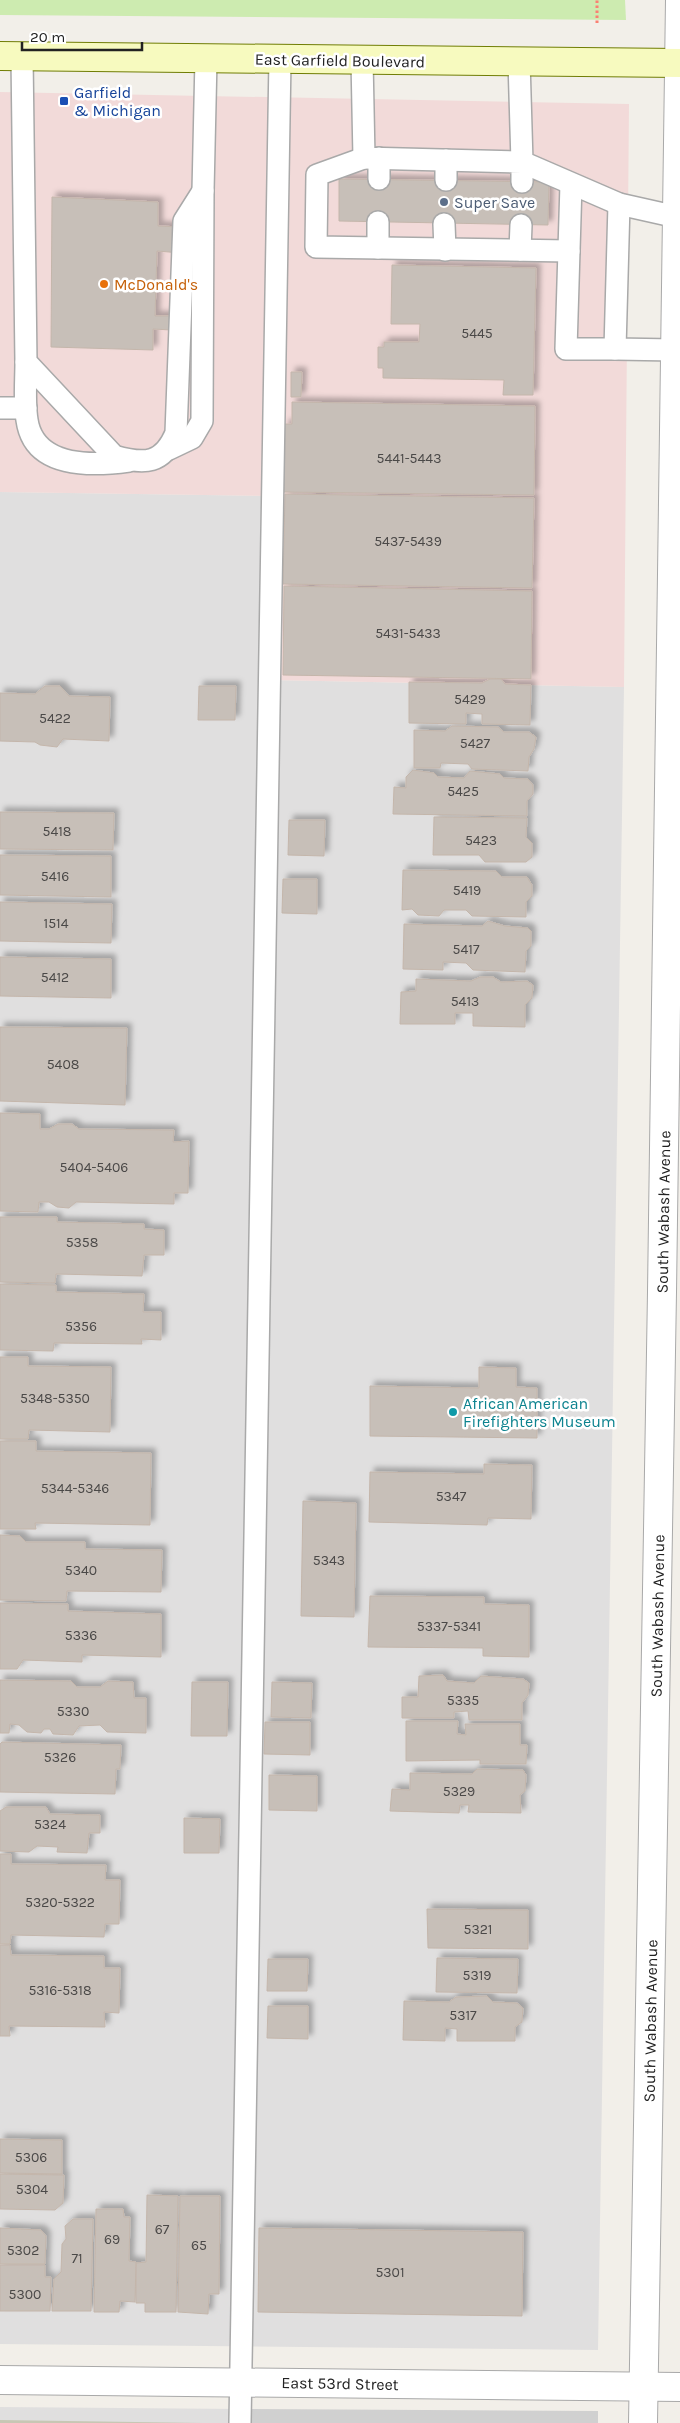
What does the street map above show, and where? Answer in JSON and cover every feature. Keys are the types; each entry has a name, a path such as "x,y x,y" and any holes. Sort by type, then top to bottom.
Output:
{"street":[{"name":"South Wabash Avenue","path":"643,2423 671,1292 675,350 680,0"},
{"name":"East Garfield Boulevard","path":"11,57 679,63"},
{"name":"East 53rd Street","path":"0,2380 680,2387"}],"lane":[{"path":"11,57 26,362 26,421 33,438 44,450 56,458 83,464 157,459 169,449 192,438 202,421 203,191 206,59"},
{"path":"240,2423 280,59"},
{"path":"362,60 372,158 378,179"},
{"path":"519,62 522,172"},
{"path":"569,251 316,247 317,175 372,158 446,170 522,172 571,184 619,204 677,217"},
{"path":"571,184 566,349 675,350"},
{"path":"615,349 619,204"},
{"path":"378,222 378,248"},
{"path":"444,224 445,250"},
{"path":"520,250 521,225"},
{"path":"26,362 114,456 131,461"},
{"path":"0,408 26,408"}],"path":[{"path":"597,0 597,23"}],"shaded area":[{"path":"0,92 629,104 624,687 270,680 272,496 0,492"},
{"path":"0,492 273,496 270,680 624,687 598,2350 0,2344"},
{"path":"0,2407 241,2409 240,2423 0,2423"},
{"path":"241,2409 598,2411 598,2423 240,2423"},
{"path":"0,2420 203,2423 0,2423"}],"green space":[{"path":"0,0 625,0 626,20 0,15"}],"building":[{"name":"Super Save","path":"339,179 549,182 548,225 339,221"},
{"name":"McDonald's","path":"52,197 158,202 158,226 182,227 181,253 157,251 155,316 170,316 171,330 153,329 153,350 51,347"},
{"path":"392,265 536,268 533,395 503,395 504,380 383,378 383,368 378,368 378,347 384,347 384,342 419,342 420,324 391,324"},
{"path":"291,372 302,372 301,397 291,397"},
{"path":"292,402 535,406 534,495 284,492 285,424 292,424"},
{"path":"285,494 534,498 532,588 283,584"},
{"path":"284,586 532,591 531,679 283,675"},
{"path":"490,679 501,679 505,684 531,685 530,725 482,724 482,714 466,713 466,724 409,723 409,682 482,683"},
{"path":"45,686 60,686 69,696 110,697 109,741 63,739 57,747 40,745 35,742 0,741 0,693 35,694"},
{"path":"199,686 236,686 235,720 198,720"},
{"path":"452,726 498,727 504,732 529,732 536,737 534,749 529,757 528,771 472,769 468,764 441,763 440,768 414,768 414,730 445,731"},
{"path":"413,770 434,773 438,777 464,778 470,771 500,774 504,778 528,779 533,785 533,794 527,801 527,816 393,814 394,787 406,788 406,777"},
{"path":"0,812 114,813 113,850 0,849"},
{"path":"434,817 527,818 526,837 532,843 532,857 526,862 485,862 479,855 433,855"},
{"path":"289,820 325,820 324,856 288,855"},
{"path":"0,855 111,856 111,897 0,895"},
{"path":"403,870 496,871 502,877 527,877 532,885 532,896 526,902 526,917 472,916 466,910 444,910 439,916 418,915 412,909 402,910"},
{"path":"283,879 317,879 317,914 282,913"},
{"path":"0,902 112,904 111,943 0,941"},
{"path":"488,921 505,926 528,928 531,931 531,946 526,951 525,972 473,970 466,963 443,962 443,970 403,969 404,924 482,926"},
{"path":"0,957 111,959 111,998 0,996"},
{"path":"480,977 493,977 501,982 527,981 533,985 532,998 525,1005 525,1027 473,1026 473,1013 455,1013 455,1024 400,1024 401,992 416,991 416,979 471,981"},
{"path":"0,1027 127,1028 125,1105 0,1101"},
{"path":"0,1113 40,1114 40,1129 49,1129 58,1124 72,1124 79,1129 174,1130 173,1142 189,1141 188,1193 174,1193 174,1204 76,1202 69,1208 57,1207 49,1202 39,1202 38,1212 0,1211"},
{"path":"0,1217 57,1217 57,1222 144,1224 144,1229 164,1230 164,1255 144,1255 142,1276 56,1274 55,1283 0,1282"},
{"path":"0,1284 56,1285 56,1292 144,1294 143,1312 161,1312 161,1340 141,1339 142,1344 54,1343 53,1351 0,1350"},
{"path":"0,1357 28,1357 28,1366 111,1367 110,1432 29,1430 28,1439 0,1439"},
{"name":"African American Firefighters Museum","path":"479,1367 516,1368 516,1387 537,1388 537,1438 370,1436 370,1386 479,1388"},
{"path":"0,1441 36,1441 36,1451 151,1453 150,1525 35,1523 36,1529 0,1529"},
{"path":"484,1464 532,1465 531,1519 488,1518 487,1525 369,1522 370,1472 484,1474"},
{"path":"303,1501 356,1503 354,1617 301,1616"},
{"path":"0,1535 20,1536 26,1542 85,1542 85,1549 162,1550 161,1592 67,1591 66,1601 0,1600"},
{"path":"370,1596 484,1597 484,1604 529,1605 529,1657 483,1656 483,1648 368,1647"},
{"path":"0,1603 68,1604 68,1611 161,1614 161,1657 82,1655 82,1662 23,1660 17,1669 0,1669"},
{"path":"443,1675 447,1681 474,1683 481,1676 523,1679 529,1683 528,1695 522,1703 522,1720 469,1720 468,1711 454,1712 454,1718 402,1718 402,1697 418,1697 419,1676"},
{"path":"0,1680 71,1681 77,1687 100,1687 108,1681 133,1682 134,1698 146,1698 146,1733 107,1732 100,1725 79,1726 73,1735 53,1734 50,1729 44,1729 41,1733 27,1732 19,1725 10,1724 9,1733 0,1733"},
{"path":"192,1682 228,1682 227,1736 191,1736"},
{"path":"272,1682 312,1683 311,1718 271,1717"},
{"path":"406,1721 458,1721 457,1734 466,1735 465,1724 520,1724 520,1745 527,1745 526,1764 480,1764 480,1760 406,1761"},
{"path":"265,1722 310,1722 310,1755 264,1754"},
{"path":"2,1742 121,1745 120,1769 116,1769 115,1794 0,1792 0,1744"},
{"path":"477,1769 523,1770 526,1775 525,1791 520,1795 521,1813 468,1812 469,1805 460,1805 459,1813 390,1811 392,1789 410,1790 410,1773 472,1774"},
{"path":"269,1775 317,1776 317,1811 269,1810"},
{"path":"6,1807 46,1807 50,1814 100,1815 100,1833 89,1833 87,1853 57,1852 58,1847 37,1846 29,1852 0,1851 0,1811"},
{"path":"184,1818 220,1819 219,1853 184,1853"},
{"path":"0,1854 11,1854 11,1864 106,1865 105,1880 120,1880 119,1924 105,1924 104,1937 11,1935 10,1944 0,1944"},
{"path":"427,1909 528,1910 528,1949 428,1948"},
{"path":"0,1945 10,1945 11,1955 104,1956 104,1968 120,1968 119,2013 104,2012 105,2027 9,2026 10,2036 0,2036"},
{"path":"437,1958 518,1959 517,1993 436,1992"},
{"path":"268,1959 308,1959 307,1991 267,1991"},
{"path":"487,1996 493,2002 517,2003 523,2008 522,2022 515,2027 515,2041 457,2041 457,2029 445,2028 445,2041 403,2040 404,2001 449,2002 456,1997"},
{"path":"268,2006 308,2006 308,2039 267,2038"},
{"path":"0,2139 62,2140 62,2174 0,2173"},
{"path":"0,2174 64,2175 63,2203 55,2210 0,2209"},
{"path":"147,2195 178,2196 176,2312 145,2312 145,2303 136,2303 136,2263 146,2262"},
{"path":"180,2196 220,2196 219,2294 209,2294 208,2314 178,2312"},
{"path":"96,2209 123,2209 124,2217 130,2217 129,2261 136,2262 135,2302 120,2301 119,2312 94,2312"},
{"path":"73,2219 93,2219 91,2311 52,2311 54,2279 61,2272 62,2244 66,2239 65,2226"},
{"path":"0,2228 41,2230 46,2236 45,2264 0,2264"},
{"path":"259,2228 523,2232 522,2316 258,2312"},
{"path":"0,2265 45,2265 45,2277 51,2277 50,2311 0,2311"}],"place":[{"name":"Garfield & Michigan","path":"64,101"},
{"name":"Super Save","path":"444,202"},
{"name":"McDonald's","path":"104,284"},
{"name":"African American Firefighters Museum","path":"453,1412"}]}
